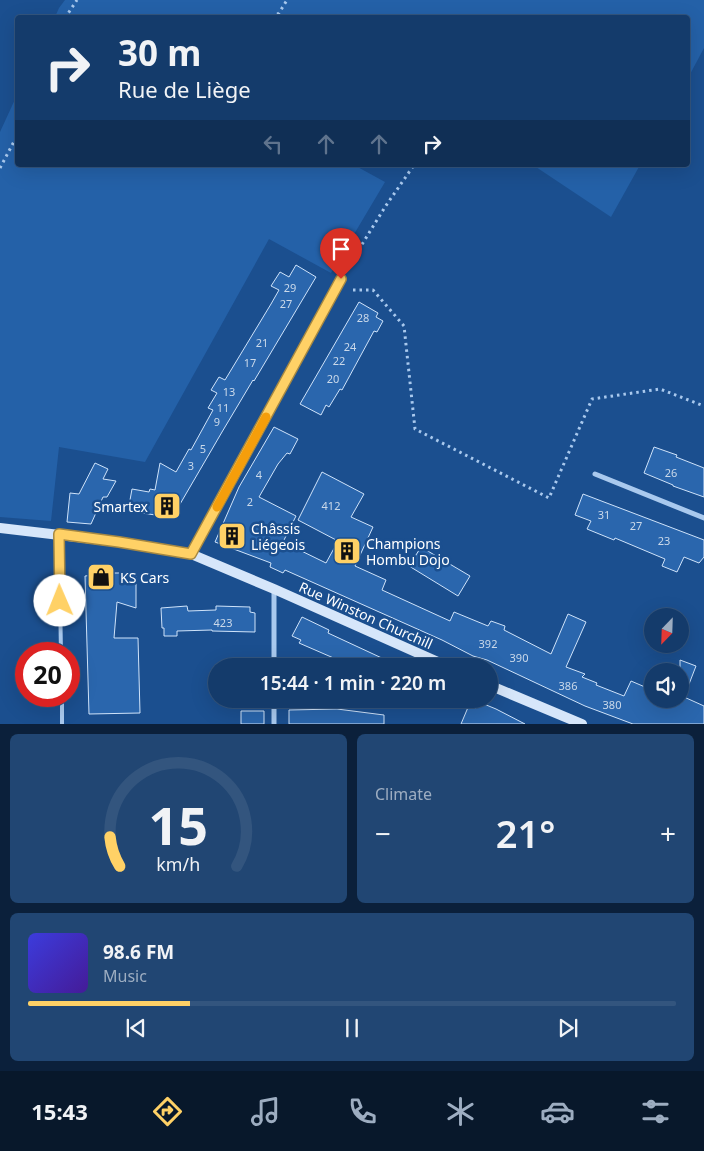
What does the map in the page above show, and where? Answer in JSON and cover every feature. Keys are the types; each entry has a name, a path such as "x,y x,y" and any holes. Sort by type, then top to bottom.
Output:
{"main road":[{"name":"Rue Winston Churchill","path":"0,528 123,542 191,554 429,658"},
{"path":"498,689 582,724"}],"street":[{"path":"191,554 341,279"},
{"path":"595,474 704,518"},
{"path":"274,589 274,658"},
{"path":"274,708 274,724"}],"lane":[{"path":"59,534 61,642"},
{"path":"62,707 62,724"}],"path":[{"path":"67,15 77,0"},
{"path":"276,15 287,0"},
{"path":"0,168 15,139"},
{"path":"341,279 385,207 413,167"},
{"path":"354,290 373,290 404,326 415,429 548,498 592,399 660,388 704,406"}],"shaded area":[{"path":"65,0 704,0 704,48 690,74 690,15 56,15"},
{"path":"15,99 15,167 358,167 385,182 331,273 269,239 145,462 59,447 51,521 0,517 0,132"},
{"path":"536,167 639,167 611,217"}],"building":[{"path":"296,265 316,277 176,511 176,518 128,511 132,489 149,492 150,489 155,490 160,463 176,472 189,449 191,450 213,410 208,408 217,393 211,390 219,377 225,380 279,290 271,286 280,272 289,277"},
{"path":"359,302 378,313 376,317 383,321 377,332 374,331 342,390 340,389 329,407 326,405 321,415 300,404"},
{"path":"274,427 298,439 290,454 287,453 278,464 259,497 296,516 283,542 326,563 338,541 298,520 322,472 364,494 351,517 373,527 355,566 386,580 382,590 450,621 454,612 488,626 491,621 505,626 504,630 551,654 568,614 586,622 566,667 585,674 582,677 597,683 596,685 624,696 631,681 644,687 644,708 689,708 689,699 704,706 704,724 633,724 585,706 498,665 498,658 473,656 442,640 285,570 283,573 270,567 271,563 215,542 239,487"},
{"path":"654,447 677,455 676,457 704,468 704,497 644,473"},
{"path":"95,463 108,469 103,479 116,481 107,497 103,497 91,524 67,522 70,493 79,494"},
{"path":"583,494 704,540 704,557 699,563 684,557 677,572 662,566 665,559 615,538 614,540 587,529 591,521 575,515"},
{"path":"421,547 470,576 458,596 409,566"},
{"path":"136,573 136,608 117,602 114,638 138,638 140,713 89,714 85,576"},
{"path":"187,606 188,611 216,610 216,606 250,607 250,612 255,613 255,632 177,631 177,636 164,636 161,608"},
{"path":"302,617 329,630 328,633 382,658 334,658 299,643 301,640 292,636"},
{"path":"689,663 696,666 689,684"},
{"path":"468,708 494,708 525,724 461,724"},
{"path":"337,709 384,715 384,724 289,724 289,710"},
{"path":"241,711 264,711 264,724 241,724"}],"slow traffic":[{"path":"217,507 266,417"}],"place":[{"name":"Smartex","path":"167,506"},
{"name":"Châssis Liégeois","path":"232,536"},
{"name":"Champions Hombu Dojo","path":"347,551"},
{"name":"KS Cars","path":"101,577"}],"route":[{"path":"60,601 59,534 191,554 341,279"}]}
